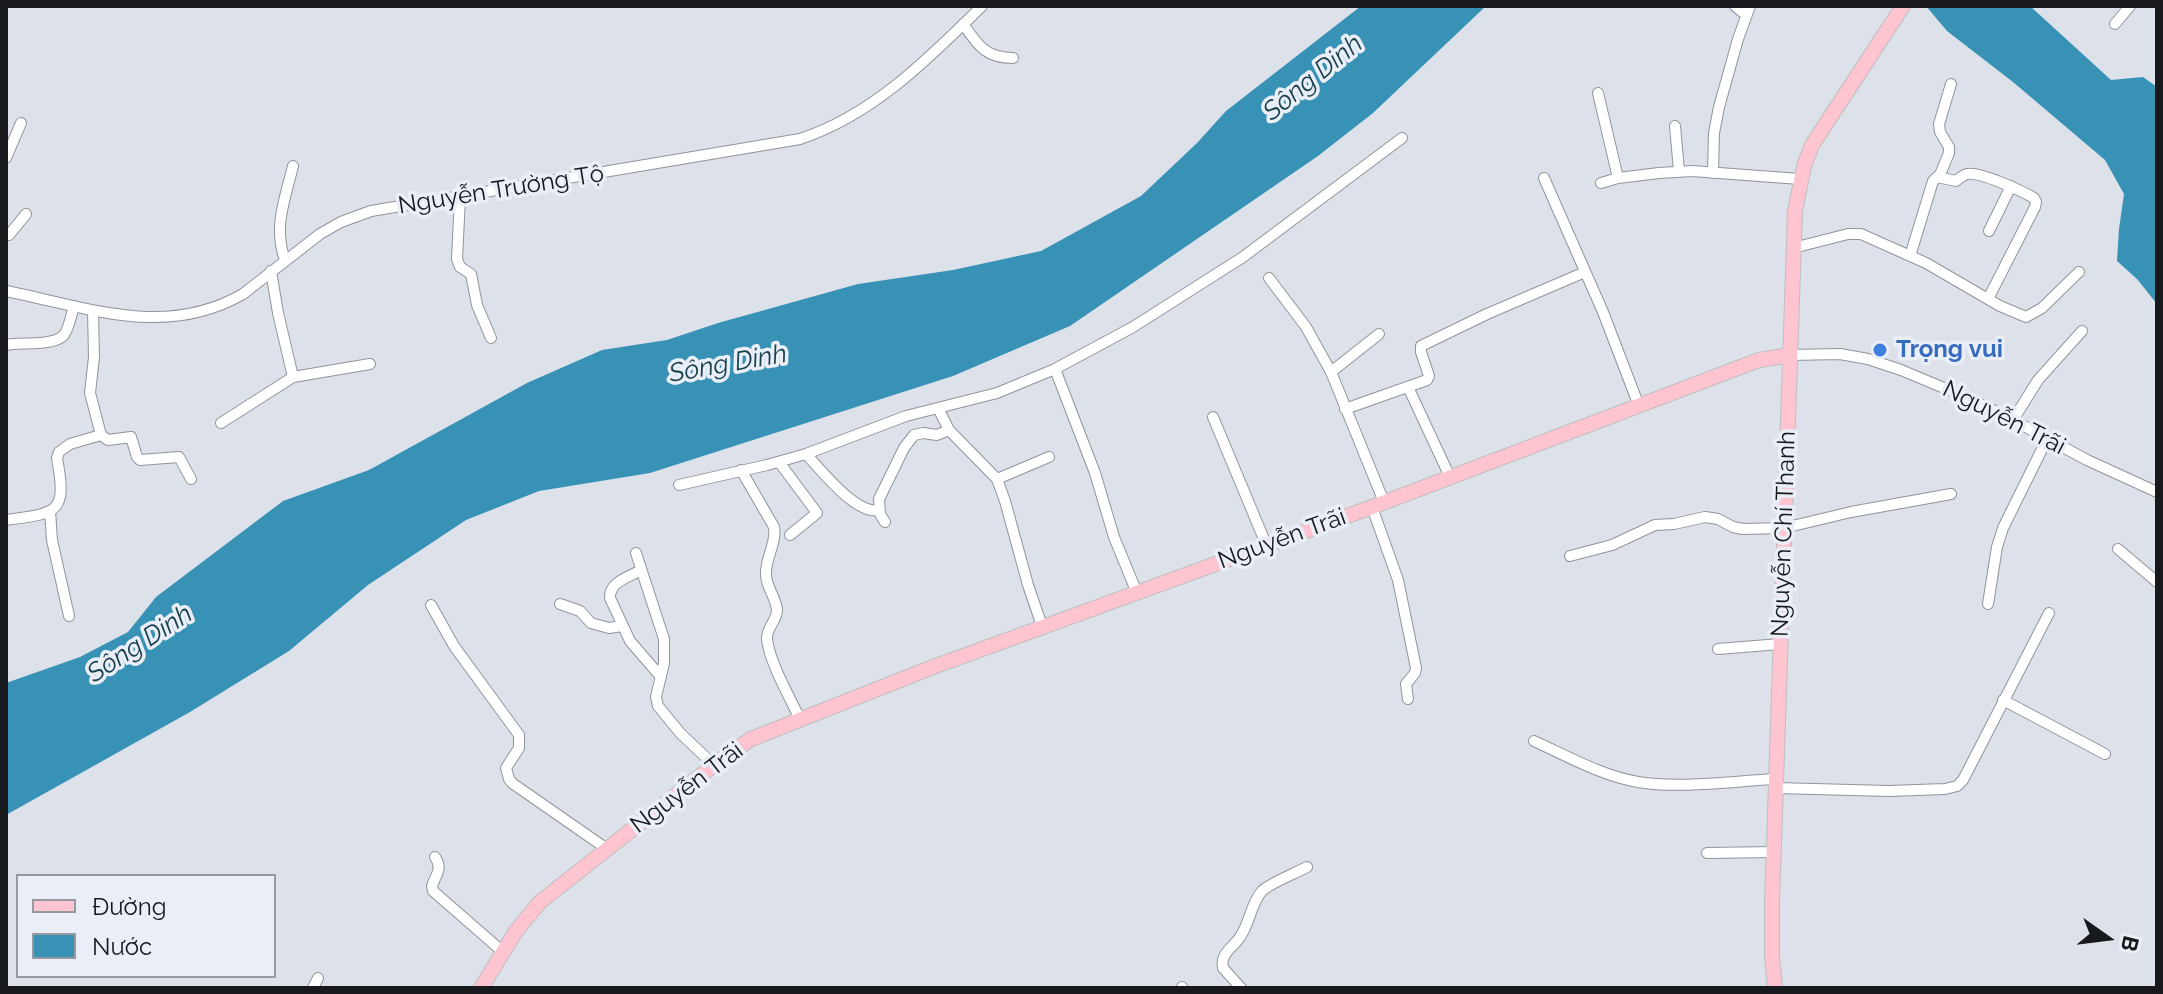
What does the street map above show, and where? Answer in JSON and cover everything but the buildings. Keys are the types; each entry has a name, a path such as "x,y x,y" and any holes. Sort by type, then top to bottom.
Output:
{"main road":[{"name":"Nguyễn Chí Thanh","path":"1775,988 1772,956 1774,852 1795,211 1800,179 1812,145 1903,6"},
{"name":"Nguyễn Trãi","path":"481,988 516,931 540,902 751,739 933,667 1043,629 1759,360 1790,355"}],"street":[{"name":"Nguyễn Trường Tộ","path":"6,291 93,311 147,318 195,314 230,302 328,229 358,216 386,208 778,144 816,134 888,91 982,6"},
{"path":"1713,173 1715,122 1748,10 1735,6"},
{"path":"2115,24 2130,6"},
{"path":"963,24 982,49 999,57 1013,58"},
{"path":"1910,256 1933,181 1939,177 1948,157 1949,147 1939,124 1951,84"},
{"path":"1598,93 1618,178"},
{"path":"6,158 21,123"},
{"path":"1675,126 1679,171"},
{"path":"679,485 806,454 906,416 997,393 1055,369 1133,327 1243,257 1402,138"},
{"path":"285,260 279,244 280,221 293,166"},
{"path":"1601,183 1679,171 1800,179"},
{"path":"1939,177 1956,181 1965,174 1971,174 2011,186 2034,198 2036,203 1988,299"},
{"path":"1544,178 1603,312 1639,406"},
{"path":"1989,231 2011,186"},
{"path":"460,197 457,259 460,267 471,274 477,305 491,338"},
{"path":"6,249 8,234 26,214"},
{"path":"1793,248 1854,234 1867,236 1936,269 2016,314 2030,316 2079,272"},
{"path":"271,271 293,377"},
{"path":"1345,409 1427,380 1429,376 1421,346 1585,272"},
{"path":"1269,278 1306,327 1331,372 1378,504 1416,668 1406,684 1408,699"},
{"path":"6,345 49,342 60,338 65,334 74,306"},
{"path":"93,311 94,357 90,385 101,435 108,440 131,437 140,460 179,457 191,479"},
{"path":"2013,420 2038,380 2082,331"},
{"path":"1331,372 1379,334"},
{"name":"Nguyễn Trãi","path":"1790,355 1832,353 1868,359 1945,388 2157,492"},
{"path":"221,423 293,377 370,364"},
{"path":"1055,369 1137,593"},
{"path":"1408,387 1450,477"},
{"path":"938,408 949,430 997,479 1043,629"},
{"path":"1213,417 1266,544"},
{"path":"885,522 879,510 880,495 909,440 917,434 937,435 949,430"},
{"path":"6,520 57,507 62,498 59,452 70,444 101,435"},
{"path":"1988,604 2003,528 2047,439"},
{"path":"806,454 842,492 867,510 879,510"},
{"path":"997,479 1049,457"},
{"path":"779,462 817,513 790,535"},
{"path":"741,470 775,532 765,576 777,611 767,641 800,719"},
{"path":"1570,556 1612,545 1655,525 1705,517 1743,529 1784,528 1951,494"},
{"path":"50,511 52,540 69,616"},
{"path":"2118,549 2157,582"},
{"path":"636,553 664,639 665,651 656,697 660,711 714,765"},
{"path":"641,570 614,585 610,598 630,641 661,677"},
{"path":"560,604 580,611 591,623 609,628 622,626"},
{"path":"431,605 462,659 519,735 519,748 506,768 509,779 607,849"},
{"path":"1534,741 1636,782 1776,784 1889,791 1952,788 1963,780 2049,613"},
{"path":"1718,649 1780,644"},
{"path":"2003,700 2105,754"},
{"path":"1707,853 1774,852"},
{"path":"435,857 440,869 432,886 433,891 503,952"},
{"path":"1241,988 1223,968 1223,957 1243,933 1260,893 1307,867"}],"water":[{"name":"Sông Dinh","path":"1361,6 1486,6 1373,113 1318,156 1070,326 953,376 650,473 539,491 466,520 368,585 289,651 190,712 6,815 6,683 80,657 128,632 156,597 283,501 369,470 527,383 602,350 667,340 858,284 953,270 1041,251 1141,196 1226,111"},
{"path":"1926,6 2030,6 2111,80 2143,77 2157,87 2157,304 2117,261 2124,194 2105,160 1947,31"}],"place":[{"name":"Trọng vui","path":"1880,350"}]}
